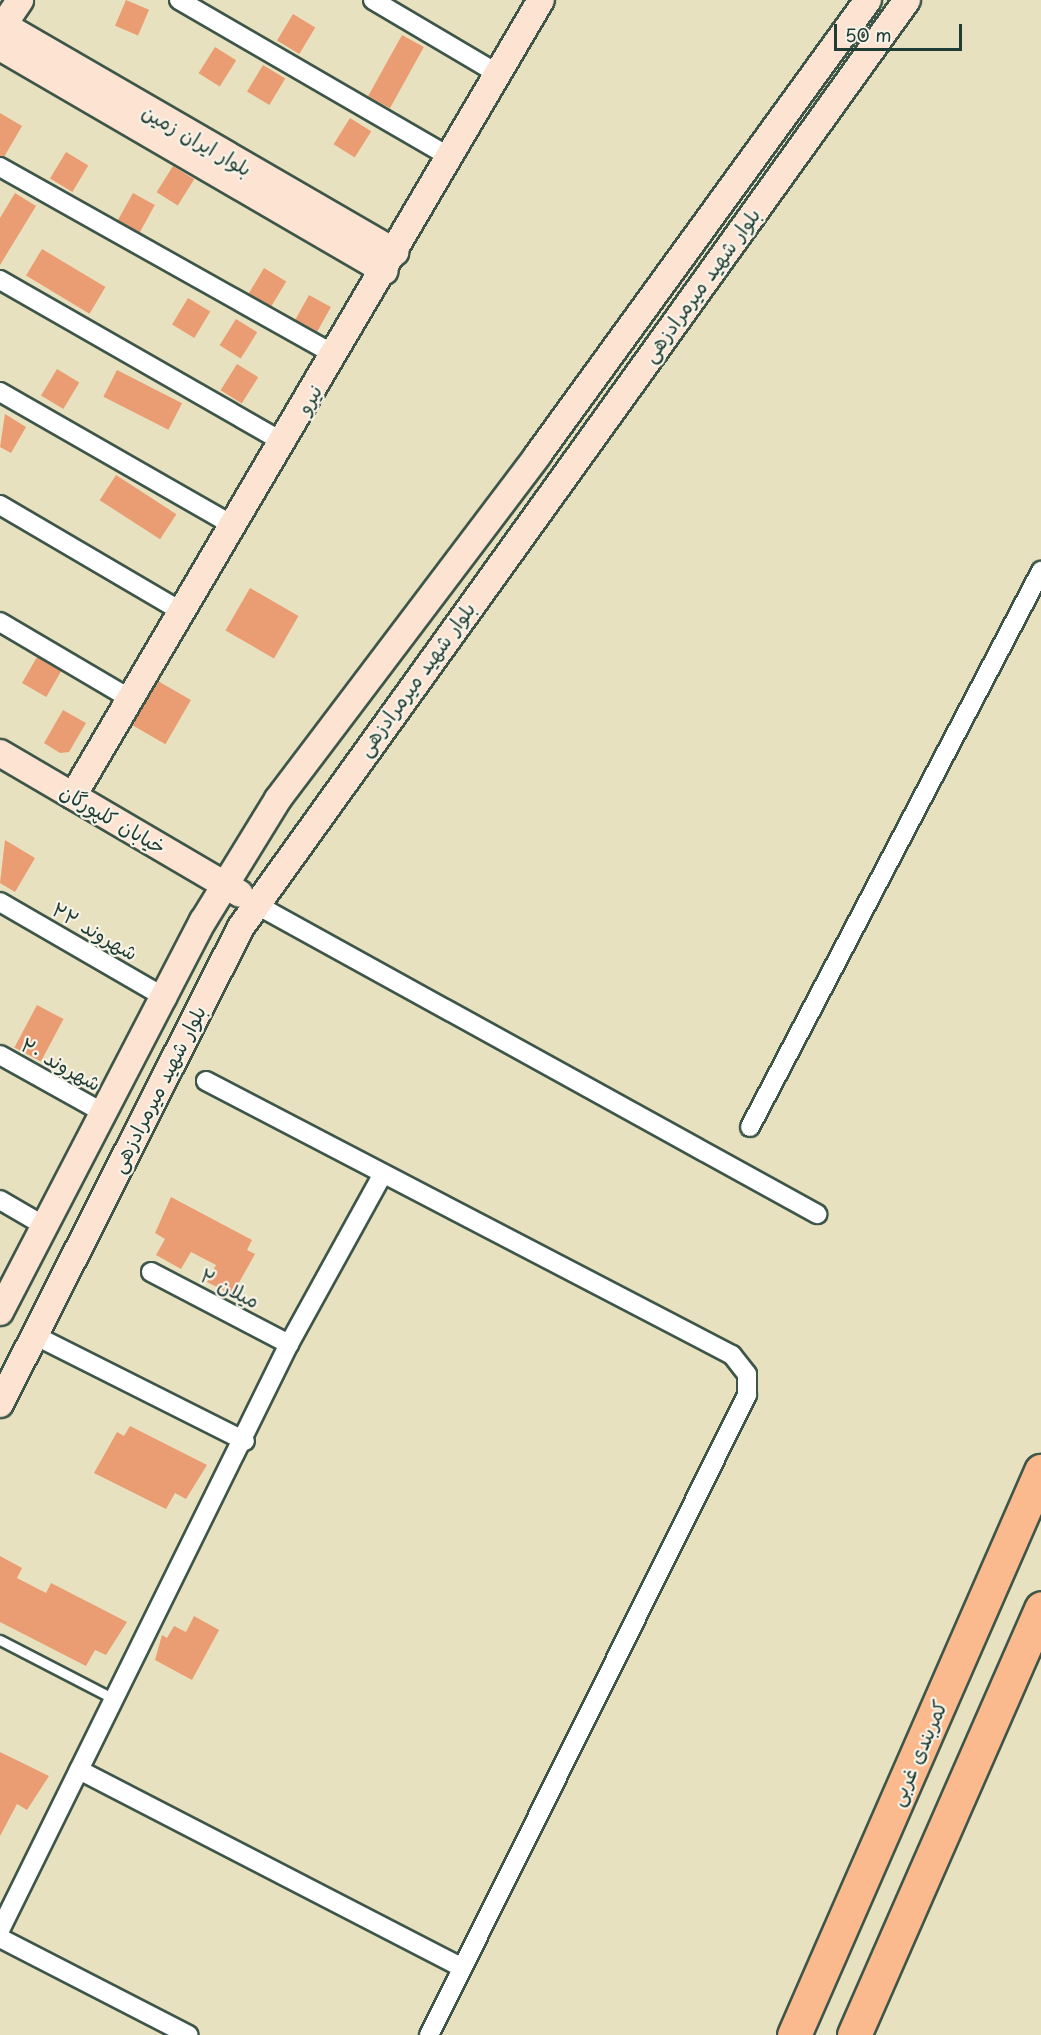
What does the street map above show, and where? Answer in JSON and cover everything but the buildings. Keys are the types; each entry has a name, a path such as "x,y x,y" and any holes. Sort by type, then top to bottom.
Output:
{"highway":[{"name":"کمربندی غربی","path":"795,2035 1041,1471"},
{"path":"854,2035 1041,1608"}],"main road":[{"path":"1,31 20,0"},
{"name":"نیرو","path":"73,795 390,262 541,0"},
{"name":"بلوار شهید میرمرادزهی","path":"0,1312 100,1111 167,999 226,885 278,799 537,456 868,0"},
{"name":"بلوار شهید میرمرادزهی","path":"0,1404 257,905 907,0"},
{"name":"بلوار ایران زمین","path":"1,31 390,262"},
{"name":"خیابان کلپورگان","path":"0,753 257,905"}],"street":[{"path":"179,0 450,157"},
{"path":"373,0 498,74"},
{"path":"0,167 334,355"},
{"path":"0,280 283,442"},
{"path":"0,392 234,526"},
{"path":"0,505 181,611"},
{"path":"750,1126 1041,571"},
{"path":"0,622 129,698"},
{"name":"شهروند ۲۲","path":"0,902 167,999"},
{"path":"257,905 817,1214"},
{"name":"شهروند ۲۰","path":"0,1055 100,1111"},
{"path":"206,1081 381,1177 732,1355 747,1374 747,1395 429,2035"},
{"path":"0,1930 246,1441 289,1344 381,1177"},
{"path":"0,1200 43,1225"},
{"name":"میلان ۲","path":"151,1272 289,1344"},
{"path":"34,1335 246,1441"},
{"path":"79,1770 462,1968"},
{"path":"0,1938 189,2035"}],"lane":[{"path":"0,1640 116,1700"}]}
